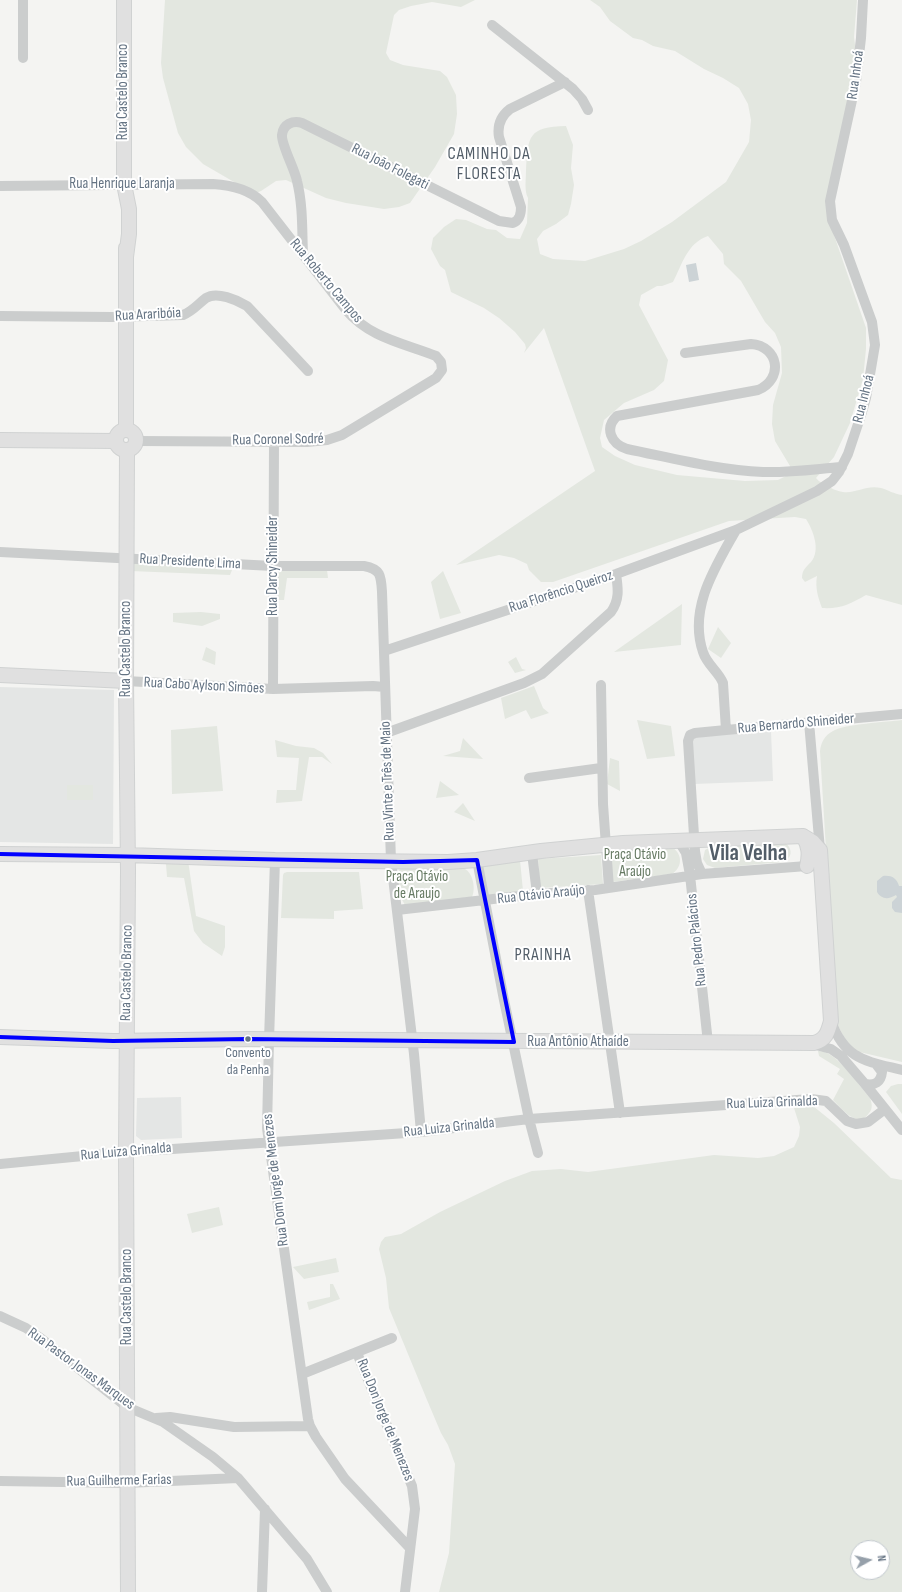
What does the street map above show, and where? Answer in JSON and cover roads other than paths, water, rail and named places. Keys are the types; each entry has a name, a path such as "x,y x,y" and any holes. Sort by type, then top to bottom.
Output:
{"main road":[{"name":"Rua Castelo Branco","path":"124,0 124,184 120,210 126,246 126,430"},
{"path":"126,430 134,433 137,441 135,447 126,451 119,448 116,441 119,433 126,430"},
{"path":"0,440 116,441"},
{"name":"Rua Castelo Branco","path":"126,451 128,856 126,1041 126,1482 128,1592"},
{"name":"Rua Cabo Aylson Simões","path":"0,675 126,681"},
{"path":"0,854 448,862 605,845 694,839 802,836 813,842 820,850 831,1021"},
{"path":"802,836 807,843 809,850 807,866"},
{"name":"Rua Antônio Athaíde","path":"0,1037 126,1041 269,1040 814,1043 823,1039 831,1021"}],"street":[{"path":"23,0 23,58"},
{"name":"Rua Inhoá","path":"736,530 825,486 836,476 848,454 866,398 875,345 872,322 844,245 832,220 830,207 830,201 856,82 861,38 863,0"},
{"path":"492,25 578,93 588,110"},
{"name":"Rua João Folegati","path":"303,255 300,194 294,169 282,136 284,128 290,123 302,123 499,222 512,223 519,219 521,207 499,137 498,132 500,122 510,109 565,82"},
{"name":"Rua Henrique Laranja","path":"0,186 219,184 242,191"},
{"name":"Rua Roberto Campos","path":"242,191 255,196 262,202 346,310 360,324 379,335 436,356 442,366"},
{"name":"Rua Araribóia","path":"0,316 126,316 183,314 193,310 207,297 215,295 240,302 250,309 308,372"},
{"path":"684,353 757,344 771,354 774,359 775,370 768,384 758,390 617,416 610,428 612,438 618,445 627,449 706,466 748,471 781,472 842,467"},
{"name":"Rua Coronel Sodré","path":"137,441 317,442 342,435 436,378 441,373 442,366"},
{"name":"Rua Darcy Shineider","path":"273,689 274,442"},
{"path":"726,730 723,682 720,676 709,664 703,652 700,636 700,621 702,603 708,584 736,530"},
{"name":"Rua Florêncio Queiroz","path":"384,651 616,574 736,530"},
{"name":"Rua Presidente Lima","path":"0,552 274,566 364,566 373,568 378,573"},
{"name":"Rua Vinte e Três de Maio","path":"378,573 381,580 391,861 421,1132"},
{"path":"386,733 524,683 542,674 611,612 617,602 618,596 616,574"},
{"name":"Rua Cabo Aylson Simões","path":"126,681 273,689 373,686 385,687"},
{"path":"601,685 601,768 609,888"},
{"name":"Rua Bernardo Shineider","path":"694,839 688,741 690,735 726,730 902,714"},
{"path":"807,866 816,861 820,850 809,722"},
{"path":"529,778 601,768"},
{"path":"802,836 812,830 817,821"},
{"path":"694,839 697,863 702,874"},
{"name":"Rua Pedro Palácios","path":"678,840 686,852 690,875 708,1043"},
{"path":"532,853 537,894"},
{"name":"Rua Dom Jorge de Menezes","path":"275,860 269,1040 268,1128 310,1426"},
{"path":"477,860 529,1119 538,1153"},
{"name":"Rua Otávio Araújo","path":"397,910 537,894 609,888 690,875 807,866"},
{"path":"588,890 620,1113"},
{"path":"831,1021 835,1033 842,1045 852,1054 873,1063 902,1070 871,1081"},
{"path":"809,1043 836,1052 871,1081"},
{"path":"871,1081 882,1072 873,1063 866,1063 862,1066 860,1071 871,1081 877,1100 902,1130"},
{"name":"Rua Luiza Grinalda","path":"0,1164 126,1152 421,1132 529,1119 816,1099 830,1104 847,1121 860,1124 868,1122 885,1109"},
{"name":"Rua Pastor Jonas Marques","path":"0,1316 26,1328 127,1407 156,1418 213,1457 238,1478 307,1559 327,1592"},
{"path":"358,1353 392,1338"},
{"name":"Rua Don Jorge de Menezes","path":"302,1374 358,1353 412,1486 415,1509 409,1547 405,1592"},
{"path":"156,1418 170,1417 230,1426 310,1426 345,1479 409,1547"},
{"name":"Rua Guilherme Farias","path":"0,1481 126,1482 238,1478"},
{"path":"262,1592 265,1509"}],"place":[{"name":"Convento da Penha","path":"248,1039"}],"district":[{"name":"CAMINHO DA FLORESTA","path":"489,165"},
{"name":"Vila Velha","path":"748,854"},
{"name":"PRAINHA","path":"543,956"}],"park label":[{"name":"Praça Otávio Araújo","path":"635,864"},
{"name":"Praça Otávio de Araujo","path":"417,886"}]}
